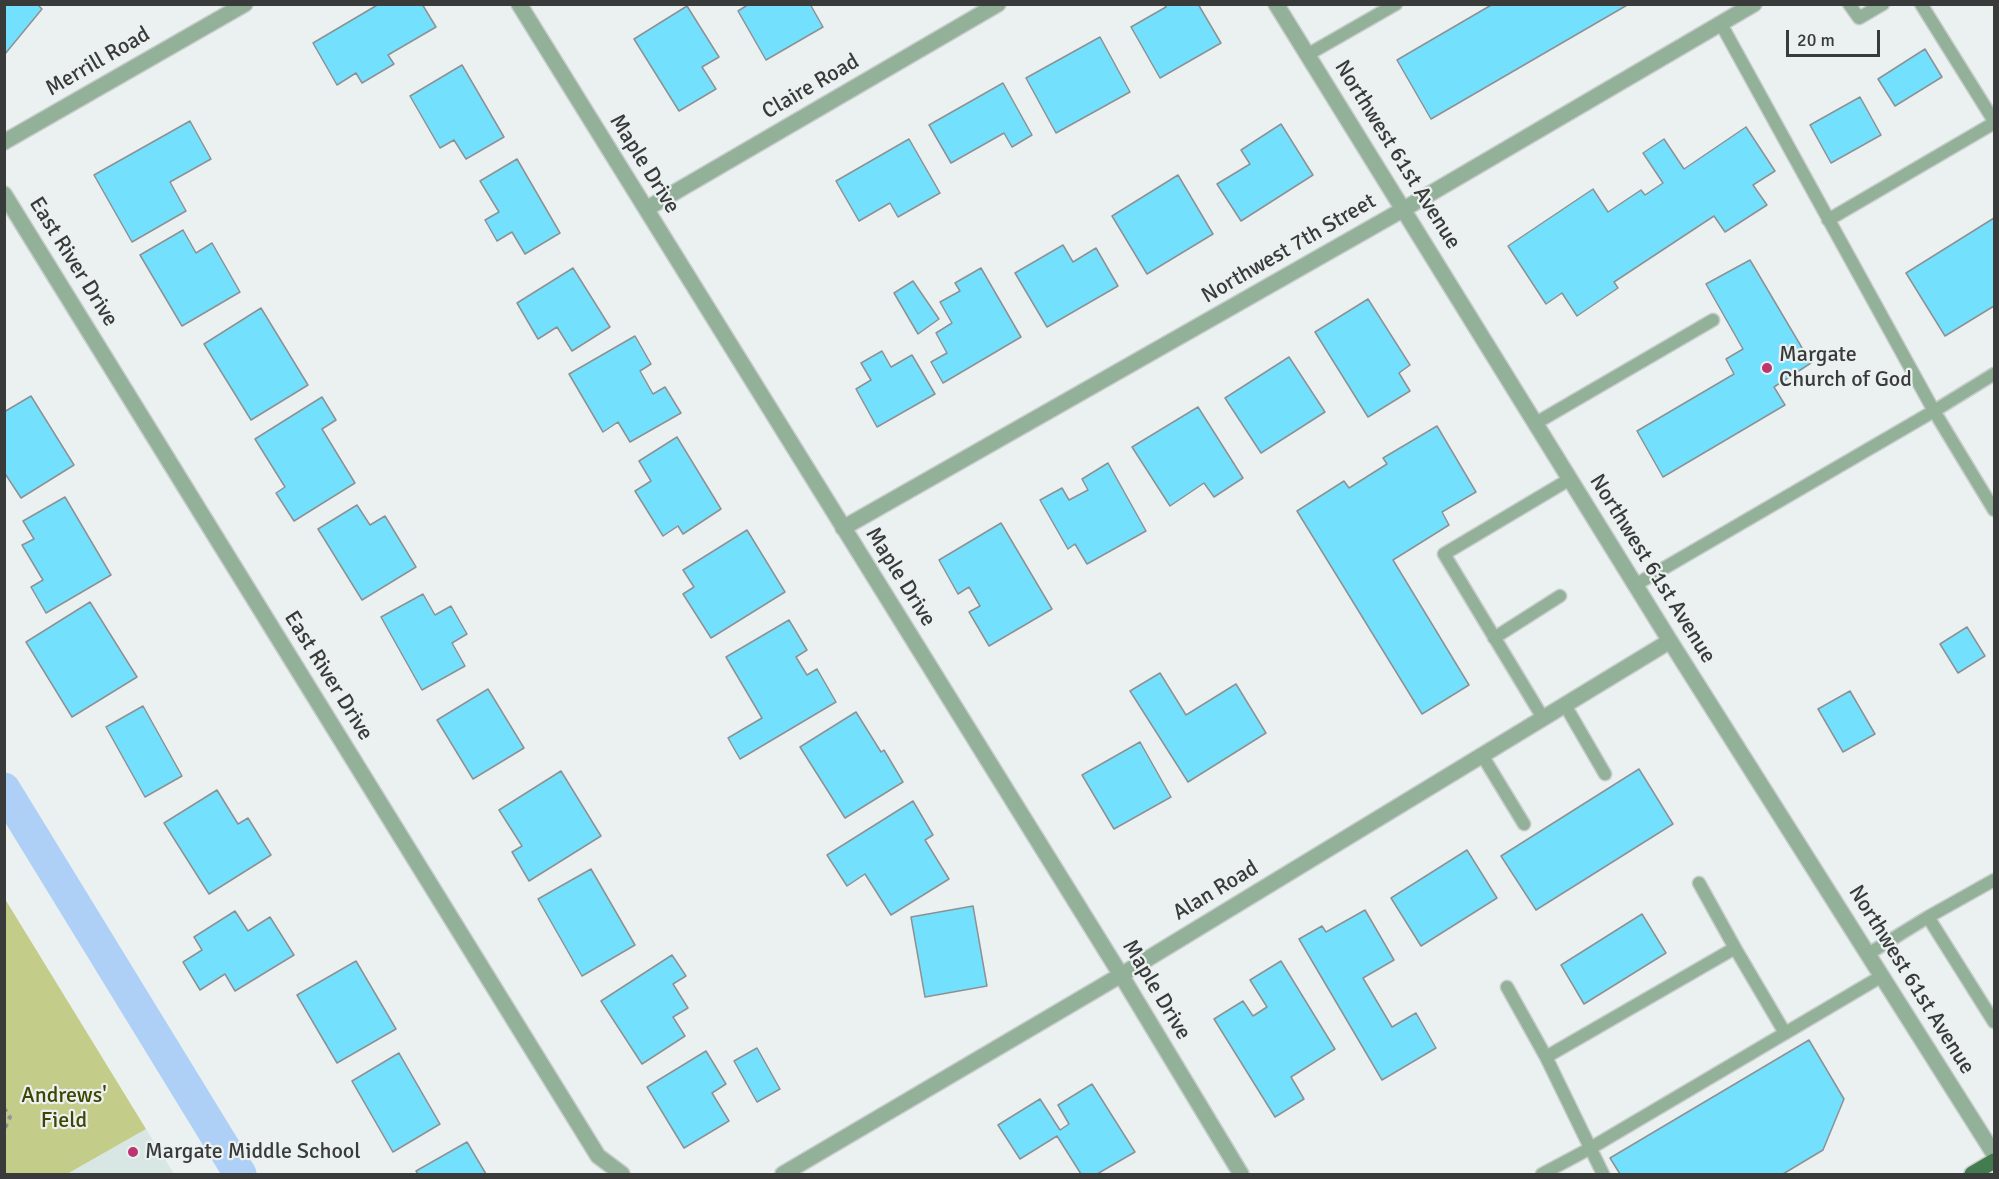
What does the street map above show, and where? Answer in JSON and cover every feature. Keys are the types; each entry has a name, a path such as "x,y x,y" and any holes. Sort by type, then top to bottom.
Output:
{"main road":[{"path":"1972,1174 1995,1161"}],"street":[{"name":"Merrill Road","path":"4,142 245,4"},
{"name":"Maple Drive","path":"519,4 1121,975 1241,1174"},
{"name":"Claire Road","path":"646,209 998,4"},
{"name":"Northwest 61st Avenue","path":"1276,4 1670,641 1995,1154"},
{"name":"Northwest 7th Street","path":"843,528 1404,209 1721,24 1732,10 1754,4"},
{"name":"East River Drive","path":"4,194 598,1156 622,1174"},
{"name":"Alan Road","path":"783,1174 1121,975 1670,641"}],"lane":[{"path":"1307,55 1396,4"},
{"path":"1849,4 1859,18 1883,4"},
{"path":"1828,220 1995,122 1921,4"},
{"path":"1721,24 1934,411 1995,510"},
{"path":"1536,423 1713,320"},
{"path":"1635,585 1995,374"},
{"path":"1543,718 1444,554 1570,478"},
{"path":"1494,638 1560,596"},
{"path":"1565,705 1605,774"},
{"path":"1482,755 1524,824"},
{"path":"1868,954 1995,880"},
{"path":"1699,883 1785,1033"},
{"path":"1928,917 1995,1022"},
{"path":"1546,1057 1735,948"},
{"path":"1542,1174 1589,1149 1882,976"},
{"path":"1507,987 1546,1057 1603,1174"}],"path":[{"path":"4,1108 10,1117 4,1130"}],"shaded area":[{"name":"Margate Middle School","path":"146,1129 174,1174 67,1174"}],"green space":[{"name":"Andrews' Field","path":"5,899 146,1129 67,1174 5,1174"}],"building":[{"path":"4,4 37,4 42,9 5,54"},
{"path":"379,4 422,4 436,27 388,55 394,64 362,83 356,73 337,85 313,43"},
{"path":"749,4 810,4 823,27 766,60 738,11"},
{"path":"1164,4 1198,4 1221,43 1160,78 1131,27 1166,7"},
{"path":"1493,4 1629,4 1431,119 1397,60"},
{"path":"687,6 719,57 702,67 716,89 679,111 634,39"},
{"path":"1100,37 1130,92 1056,133 1026,78"},
{"path":"1925,49 1942,77 1895,106 1878,79"},
{"path":"462,65 504,137 466,159 454,140 440,148 410,96"},
{"path":"1003,83 1032,135 1012,147 1004,133 951,163 929,125"},
{"path":"1860,97 1881,135 1831,163 1810,125"},
{"path":"190,121 211,159 170,182 186,211 132,242 94,175"},
{"path":"1281,124 1313,175 1241,221 1217,184 1250,164 1241,150"},
{"path":"1746,127 1775,171 1753,185 1767,205 1725,232 1714,216 1614,282 1618,288 1577,316 1562,293 1546,304 1508,246 1593,189 1608,212 1641,190 1645,195 1663,183 1643,153 1664,139 1684,169"},
{"path":"909,139 940,193 898,217 890,203 859,221 836,181"},
{"path":"517,159 560,233 525,254 512,232 497,241 485,220 499,212 480,181"},
{"path":"1178,175 1213,234 1147,274 1112,216"},
{"path":"1994,218 1994,306 1945,336 1906,273"},
{"path":"183,230 196,253 212,243 240,292 182,326 140,255"},
{"path":"1063,245 1073,262 1096,248 1118,286 1047,327 1015,273"},
{"name":"Margate Church of God","path":"1750,260 1811,363 1774,387 1785,405 1663,477 1637,431 1734,374 1726,359 1743,349 1706,284"},
{"path":"573,268 610,327 572,351 557,327 538,339 517,303"},
{"path":"981,268 1021,337 943,383 931,362 947,353 936,333 952,323 940,302 960,291 955,283"},
{"path":"913,281 939,319 918,334 894,293"},
{"path":"1368,299 1410,365 1399,373 1410,391 1368,417 1315,332"},
{"path":"261,308 308,385 251,420 204,344"},
{"path":"635,336 651,364 640,371 653,394 665,387 681,413 630,442 618,422 603,432 569,374"},
{"path":"882,351 891,367 912,355 935,394 877,427 856,389 871,380 861,363"},
{"path":"1289,357 1325,412 1261,453 1225,398"},
{"path":"31,396 74,465 21,498 4,472 4,412"},
{"path":"322,397 336,420 322,429 355,483 294,521 276,493 285,487 255,439"},
{"path":"1198,407 1243,478 1214,497 1204,483 1170,506 1132,447"},
{"path":"1437,426 1476,492 1442,512 1449,525 1393,560 1469,685 1422,714 1297,511 1344,481 1349,488 1387,464 1383,458"},
{"path":"677,437 721,509 683,534 678,526 663,536 635,491 651,481 639,461"},
{"path":"1108,463 1146,531 1087,564 1075,544 1068,549 1040,500 1062,488 1069,500 1088,490 1082,479"},
{"path":"65,497 111,575 46,613 31,587 43,580 22,545 34,539 23,521"},
{"path":"357,505 370,525 385,516 416,567 362,600 318,529"},
{"path":"1001,523 1052,609 989,646 969,612 980,606 969,587 958,594 939,560"},
{"path":"747,530 785,592 711,638 683,594 694,587 683,570"},
{"path":"423,594 435,615 451,606 467,634 452,643 465,666 422,690 381,617"},
{"path":"90,602 137,677 72,717 26,642"},
{"path":"789,620 807,650 796,657 807,675 817,669 836,702 740,759 728,738 762,718 726,657"},
{"path":"1967,627 1985,656 1958,673 1940,644"},
{"path":"1160,673 1186,715 1236,684 1266,733 1188,782 1130,691"},
{"path":"488,689 524,748 473,779 437,720"},
{"path":"1850,691 1875,734 1843,752 1818,709"},
{"path":"143,706 182,776 145,797 106,727"},
{"path":"856,712 881,752 884,750 903,782 845,818 800,747"},
{"path":"1140,742 1171,797 1114,829 1082,775"},
{"path":"1639,769 1673,824 1536,910 1501,856"},
{"path":"561,771 601,836 529,881 512,852 522,846 499,810"},
{"path":"217,790 238,824 248,818 271,855 209,894 164,823"},
{"path":"913,801 933,835 925,840 949,879 891,915 865,874 847,886 827,855"},
{"path":"1467,850 1497,898 1421,946 1391,898"},
{"path":"591,869 635,945 582,976 538,899"},
{"path":"973,906 987,986 925,997 911,917"},
{"path":"1365,910 1394,960 1363,978 1392,1027 1416,1013 1436,1048 1382,1080 1299,939 1322,926 1326,932"},
{"path":"235,911 248,931 270,917 294,955 235,991 225,974 200,990 183,962 202,950 194,937"},
{"path":"1642,914 1666,953 1584,1004 1561,965"},
{"path":"672,955 686,976 673,984 688,1008 673,1017 685,1036 642,1064 601,1001"},
{"path":"356,961 396,1029 337,1063 297,995"},
{"path":"1281,961 1335,1049 1291,1077 1304,1099 1275,1117 1214,1019 1243,1001 1253,1016 1267,1007 1250,980"},
{"path":"1809,1040 1844,1099 1823,1150 1783,1174 1620,1174 1610,1158"},
{"path":"757,1048 780,1089 757,1102 734,1061"},
{"path":"706,1051 726,1084 712,1093 729,1121 684,1148 647,1087"},
{"path":"399,1053 440,1124 393,1152 352,1081"},
{"path":"1092,1084 1135,1152 1097,1174 1081,1174 1057,1136 1020,1159 998,1125 1040,1099 1060,1130 1069,1124 1058,1105"},
{"path":"467,1142 486,1174 418,1174 416,1171"}],"waterway":[{"path":"4,789 240,1174"}],"place":[{"name":"Margate Church of God","path":"1767,368"},
{"name":"Margate Middle School","path":"133,1152"}]}
